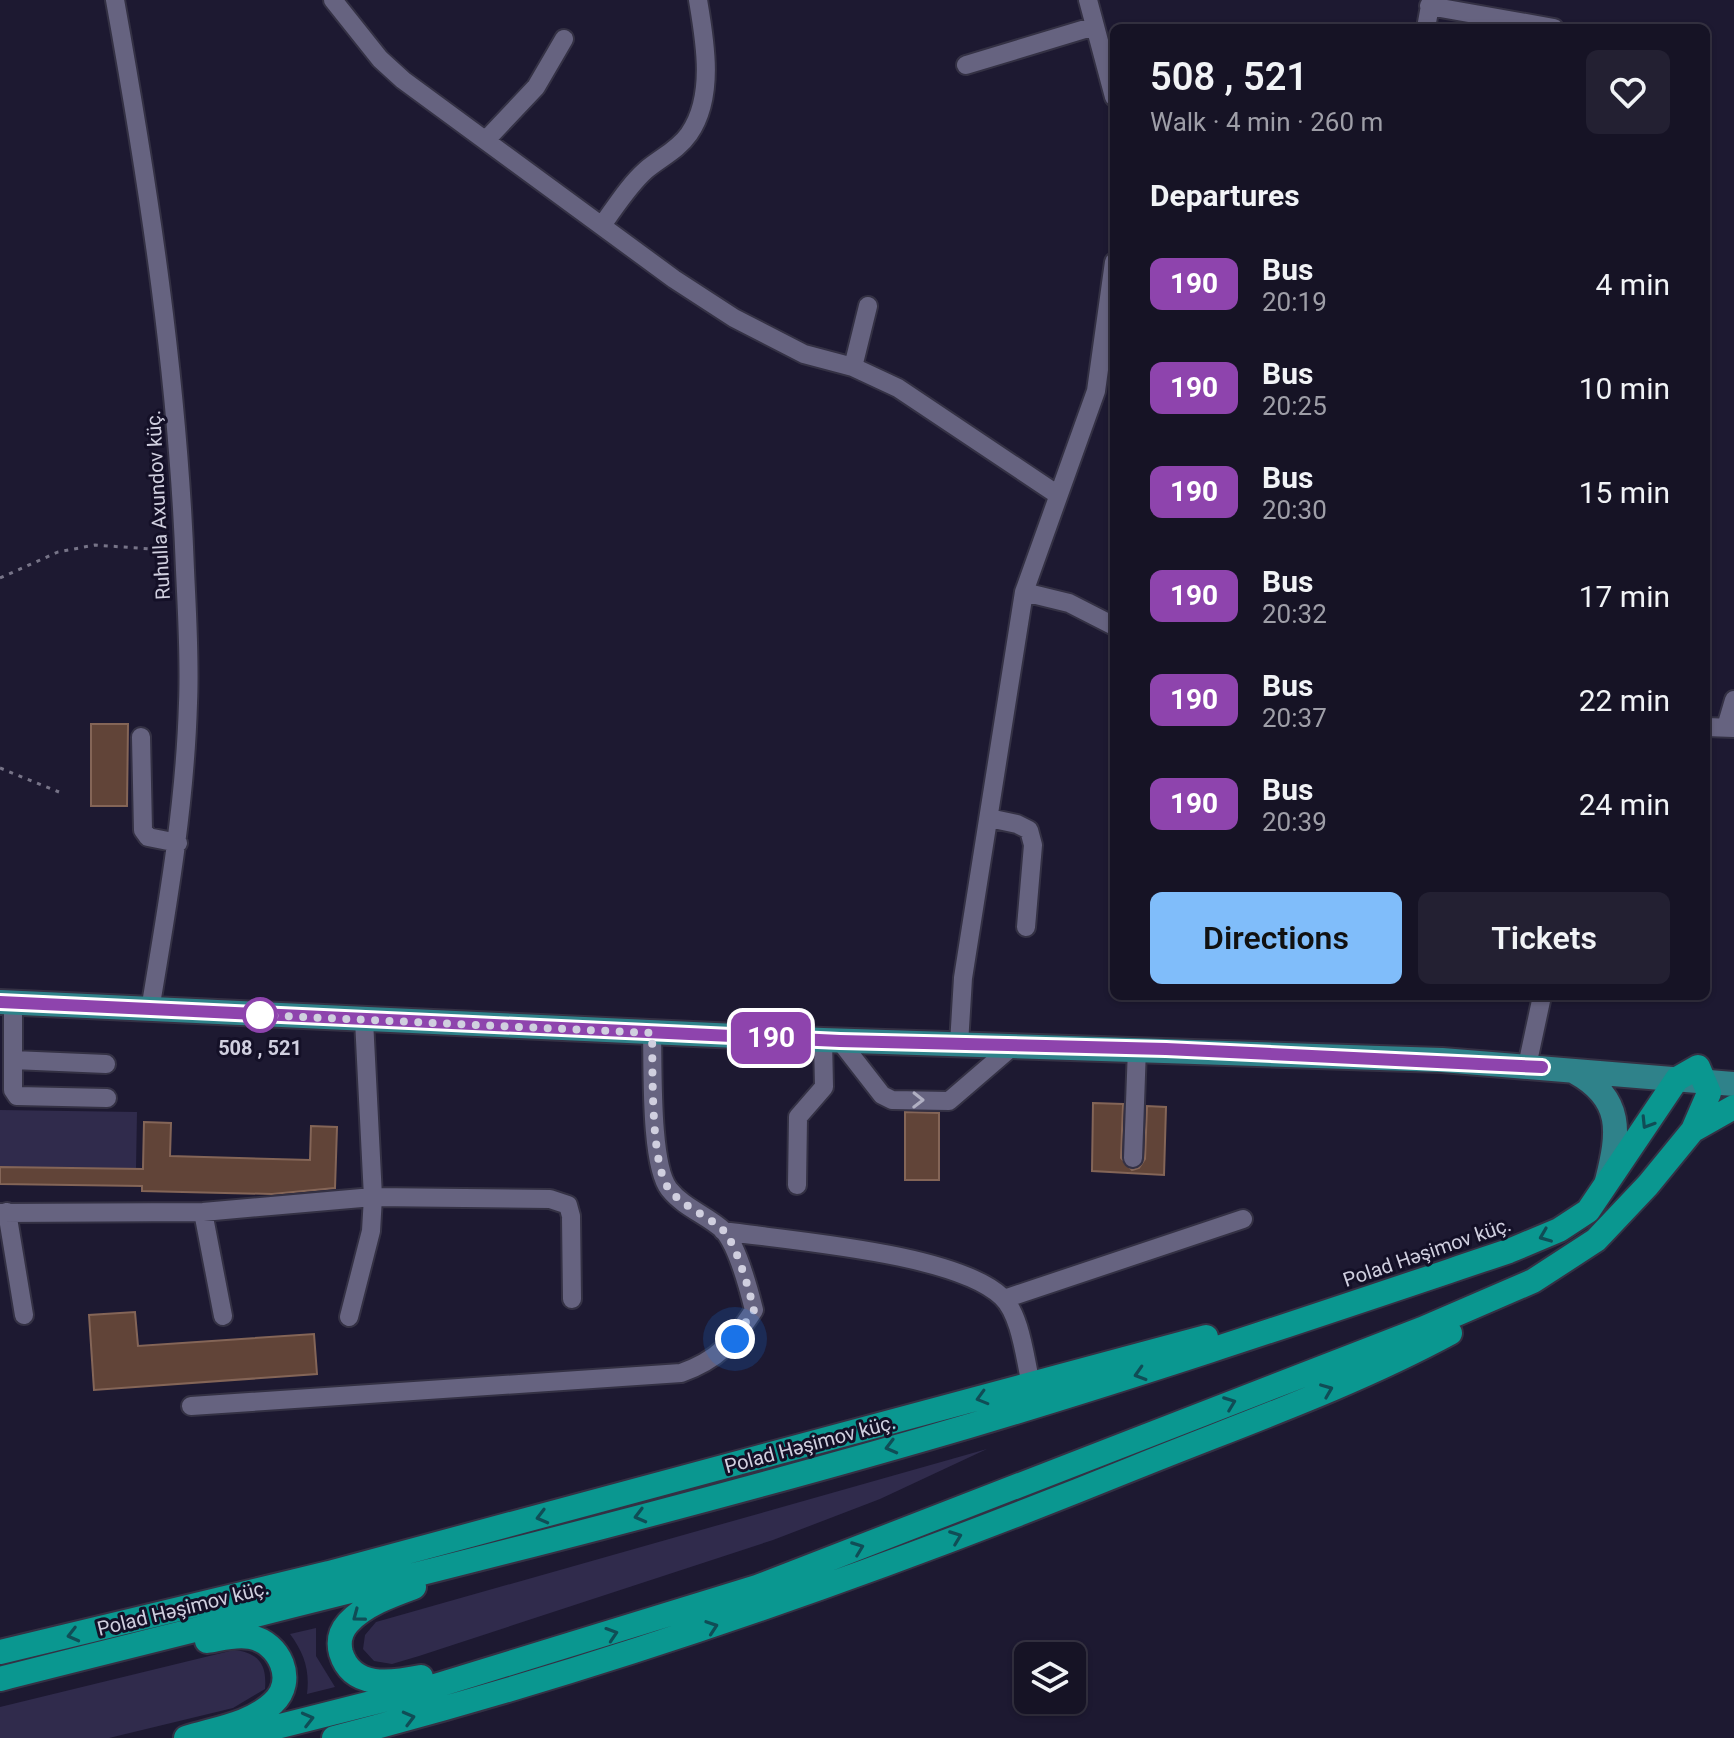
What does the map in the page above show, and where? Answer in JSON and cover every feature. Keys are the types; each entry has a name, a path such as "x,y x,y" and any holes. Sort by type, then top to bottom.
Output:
{"highway":[{"path":"334,1738 465,1704 712,1627 1066,1496 1364,1375 1474,1320 1596,1240 1648,1185 1693,1130 1709,1093 1698,1067"},
{"name":"Polad Həşimov küç.","path":"0,1680 560,1537 965,1427 1152,1371 1559,1230 1588,1211 1668,1088 1698,1067"},
{"path":"1693,1130 1734,1107"},
{"path":"233,1738 419,1691 577,1645 757,1587 1422,1329 1533,1281"},
{"path":"0,1652 344,1569 1409,1284"},
{"path":"560,1537 395,1594 347,1623 339,1646 344,1662 353,1675 383,1681 407,1680 577,1645"},
{"path":"0,1680 225,1638 247,1636 265,1641 277,1652 284,1680 279,1696 253,1716 186,1738"}],"main road":[{"path":"6,1002 652,1033 1137,1048 1535,1066 1734,1070"},
{"path":"1535,1066 1734,1084"},
{"path":"1573,1071 1598,1087 1608,1100 1615,1120 1614,1155 1605,1189"}],"street":[{"name":"Ruhulla Axundov küç.","path":"115,0 145,173 172,376 184,551 188,702 178,843 150,1010"},
{"path":"333,0 380,59 403,80 674,279 734,318 804,354 853,367 898,388 1058,495"},
{"path":"603,224 646,170 689,135 700,113 705,41 698,0"},
{"path":"1088,0 1110,82"},
{"path":"1427,24 1430,3 1534,24"},
{"path":"966,65 1095,26"},
{"path":"486,140 536,87 564,39"},
{"path":"959,1044 963,978 1024,592 1096,391 1110,300"},
{"path":"853,367 868,306"},
{"path":"1024,592 1069,603 1110,624"},
{"path":"1710,727 1730,728 1734,700"},
{"path":"141,737 143,830 148,837 178,843"},
{"path":"989,818 1029,830 1033,845 1026,927"},
{"path":"1535,1066 1542,1000"},
{"path":"6,1002 13,1090 17,1096 107,1098"},
{"path":"349,1317 371,1231 373,1197 364,1020"},
{"path":"652,1033 657,1151 667,1188 697,1215 723,1231 942,1265 977,1279 1004,1299 1015,1325 1031,1384"},
{"path":"831,1040 882,1095 892,1100 949,1101 1014,1045"},
{"path":"797,1185 798,1117 824,1087 831,1040"},
{"path":"1133,1158 1137,1048"},
{"path":"13,1060 106,1064"},
{"path":"24,1315 4,1212 203,1212 373,1197 550,1199 568,1205 571,1216 572,1299"},
{"path":"203,1212 223,1316"},
{"path":"1004,1299 1243,1219"},
{"path":"191,1406 681,1373 706,1364 735,1339 754,1310 748,1284 723,1231"}],"path":[{"path":"0,578 58,552 95,545 184,551"},
{"path":"0,768 59,792"}],"shaded area":[{"path":"0,1110 137,1112 136,1169 0,1167"},
{"path":"987,1449 880,1499 773,1540 419,1656 392,1664 374,1661 363,1649 365,1635 376,1622"},
{"path":"316,1628 316,1656 335,1687 307,1694 305,1662 290,1634"},
{"path":"234,1650 250,1654 260,1661 265,1673 265,1689 233,1708 109,1738 0,1738 0,1707"}],"building":[{"path":"91,724 128,724 127,806 91,806"},
{"path":"1093,1103 1123,1104 1121,1158 1132,1170 1139,1168 1145,1159 1147,1106 1166,1107 1164,1175 1092,1171"},
{"path":"905,1112 939,1113 939,1180 905,1180"},
{"path":"144,1122 171,1123 170,1156 310,1160 311,1126 337,1127 335,1188 272,1194 142,1191 142,1186 0,1184 0,1167 143,1169"},
{"path":"135,1312 138,1346 314,1334 317,1374 94,1390 89,1315"}],"bus line":[{"name":"190","path":"0,1002 840,1041 1166,1049 1542,1067"}],"place":[{"name":"508 , 521","path":"260,1015"}],"route":[{"path":"260,1015 652,1033 657,1151 667,1188 697,1215 723,1231 748,1284 754,1310 735,1339"}]}
